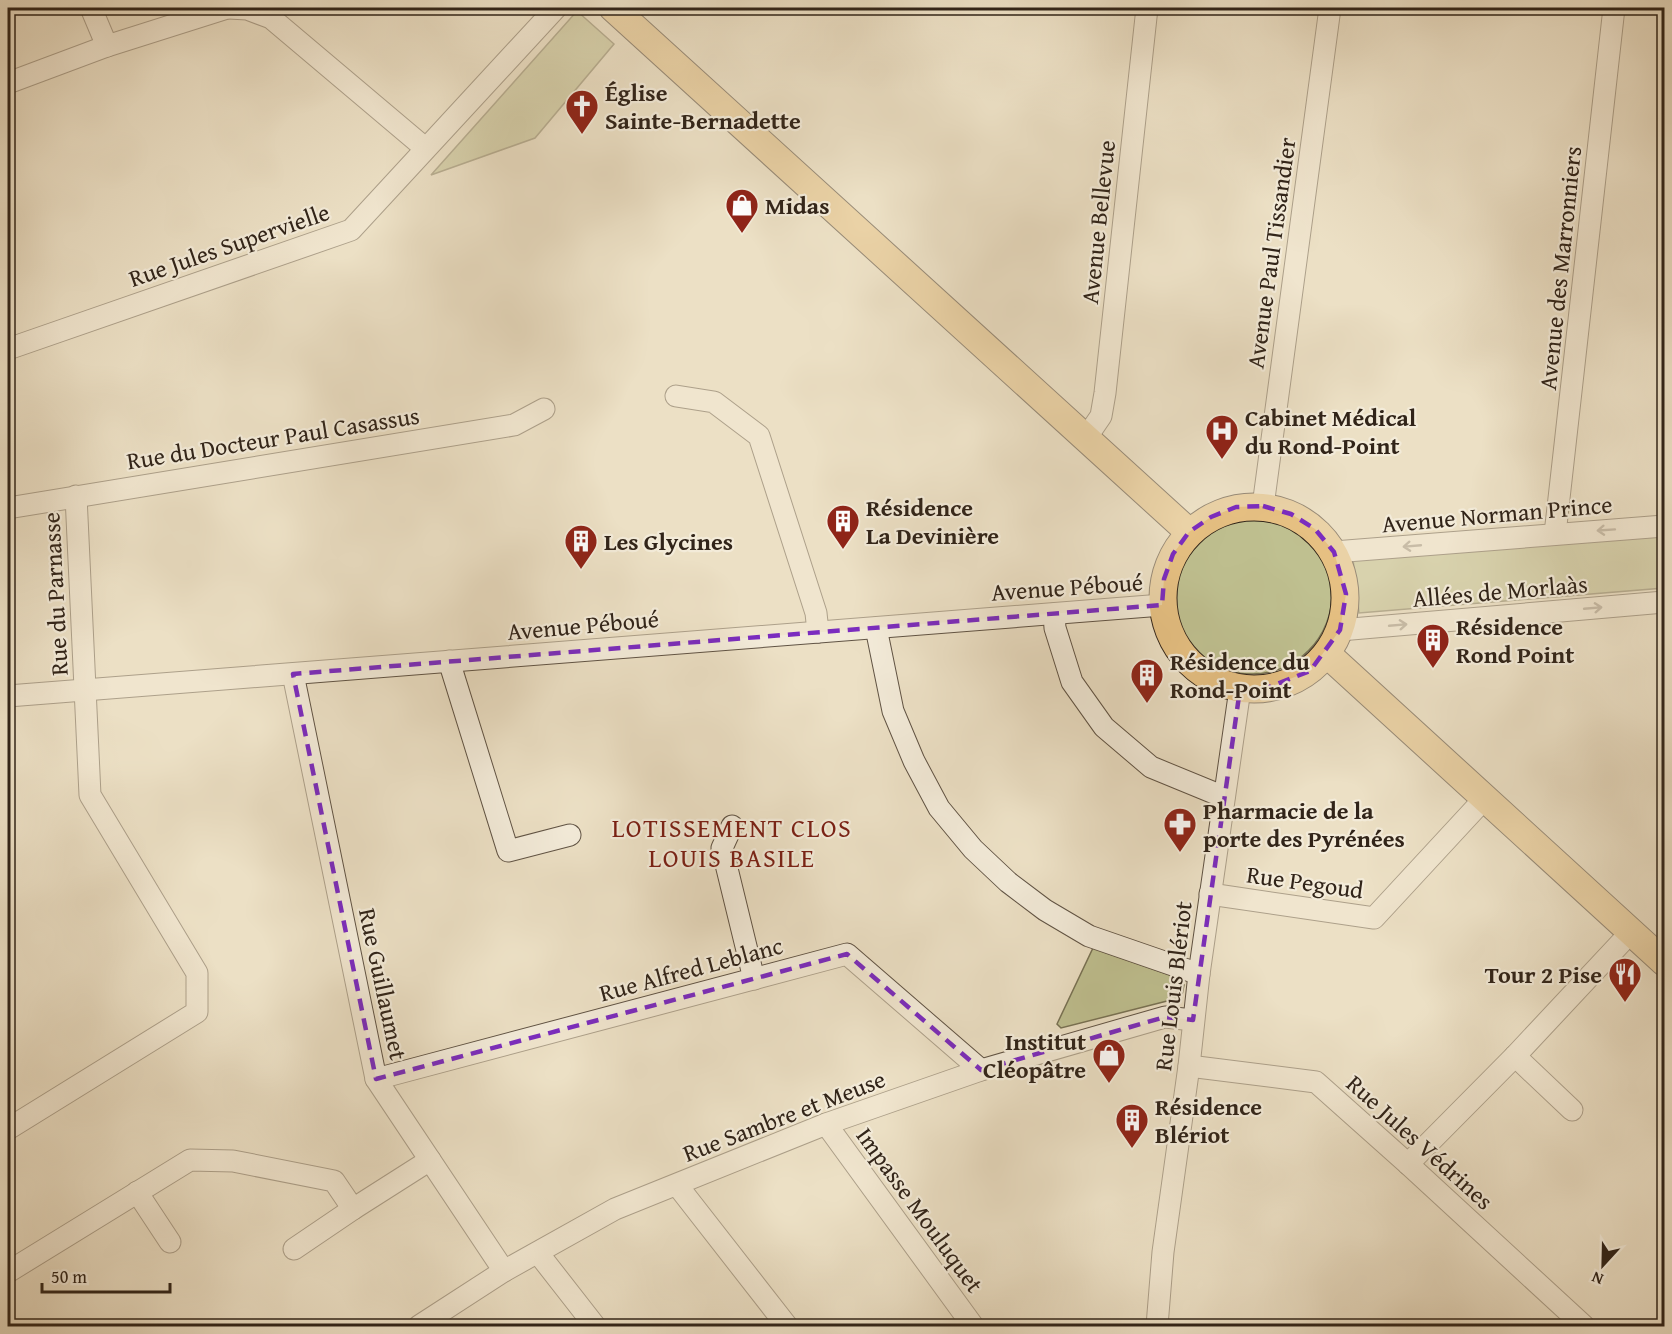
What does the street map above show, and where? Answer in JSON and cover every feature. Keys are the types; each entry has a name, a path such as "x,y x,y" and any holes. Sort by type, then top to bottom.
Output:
{"main road":[{"path":"613,8 1189,532"},
{"path":"1263,506 1291,514 1315,529 1334,552 1344,577 1346,594 1340,630 1327,654 1310,671 1288,683 1264,689 1240,688 1211,679 1186,660 1170,635 1162,605 1164,579 1173,554 1189,532 1211,517 1236,507 1263,506"},
{"path":"1327,654 1665,962"}],"street":[{"path":"91,8 107,46"},
{"path":"8,83 107,46 228,8 247,9 271,18 425,148"},
{"name":"Rue Jules Supervielle","path":"8,349 351,230 556,8"},
{"name":"Avenue Bellevue","path":"1086,438 1101,416 1105,393 1147,8"},
{"name":"Avenue Paul Tissandier","path":"1263,506 1330,8"},
{"name":"Avenue des Marronniers","path":"1555,534 1614,8"},
{"path":"676,396 714,402 759,436 816,613 818,632"},
{"name":"Rue du Docteur Paul Casassus","path":"8,508 514,425 544,409"},
{"name":"Rue du Parnasse","path":"8,1130 197,1012 197,973 90,795 75,496"},
{"name":"Avenue Norman Prince","path":"1334,552 1665,526"},
{"name":"Allées de Morlaàs","path":"1340,630 1665,602"},
{"name":"Avenue Péboué","path":"8,696 1162,605"},
{"path":"1053,614 1055,628 1072,682 1104,727 1151,767 1224,797"},
{"path":"876,628 893,711 914,761 939,808 973,849 1008,882 1045,910 1089,936 1199,974"},
{"path":"449,662 508,851 570,835"},
{"name":"Rue Guillaumet","path":"293,674 376,1079 504,1270"},
{"name":"Rue Louis Blériot","path":"1157,1326 1163,1252 1189,1066 1193,1020 1240,688"},
{"name":"Rue Pegoud","path":"1210,894 1374,918 1485,798"},
{"path":"732,826 722,848 754,979"},
{"path":"1408,1164 1515,1056 1631,932"},
{"name":"Rue Alfred Leblanc","path":"376,1079 847,954 981,1070"},
{"name":"Rue Sambre et Meuse","path":"419,1326 504,1270 615,1209 826,1124 981,1070 1165,1017 1193,1020"},
{"path":"1515,1056 1572,1110"},
{"name":"Rue Jules Védrines","path":"1189,1066 1316,1082 1584,1326"},
{"name":"Impasse Mouluquet","path":"826,1124 973,1326"},
{"path":"8,1272 190,1160 232,1161 334,1181 353,1209"},
{"path":"294,1249 430,1160"},
{"path":"677,1185 787,1326"},
{"path":"136,1192 171,1242"},
{"path":"538,1253 592,1325"}],"highlighted area":[{"path":"1263,506 1291,514 1315,529 1334,552 1346,594 1340,630 1310,671 1264,689 1240,689 1193,1020 1165,1017 981,1070 847,954 376,1079 293,674 1162,605 1164,579 1173,554 1189,532 1211,517 1236,507"}],"green space":[{"path":"577,11 614,44 535,138 431,175"},
{"path":"1252,514 1268,515 1283,520 1297,527 1309,537 1319,549 1326,563 1331,578 1331,610 1326,625 1319,639 1309,651 1297,661 1283,668 1268,673 1252,674 1236,673 1221,668 1207,661 1195,651 1185,639 1178,625 1173,610 1172,594 1173,578 1178,563 1185,549 1195,537 1207,527 1221,520 1236,515"},
{"path":"1664,535 1664,588 1359,613 1353,559"},
{"path":"1093,948 1179,978 1184,985 1182,995 1171,1000 1061,1028 1057,1024"}],"place":[{"name":"Église Sainte-Bernadette","path":"582,135"},
{"name":"Midas","path":"742,234"},
{"name":"Cabinet Médical du Rond-Point","path":"1222,460"},
{"name":"Résidence La Devinière","path":"843,550"},
{"name":"Les Glycines","path":"581,570"},
{"name":"Résidence Rond Point","path":"1433,669"},
{"name":"Résidence du Rond-Point","path":"1147,704"},
{"name":"Pharmacie de la porte des Pyrénées","path":"1180,853"},
{"name":"Tour 2 Pise","path":"1625,1003"},
{"name":"Institut Cléopâtre","path":"1109,1084"},
{"name":"Résidence Blériot","path":"1132,1149"}],"district":[{"name":"LOTISSEMENT CLOS LOUIS BASILE","path":"732,842"}]}
